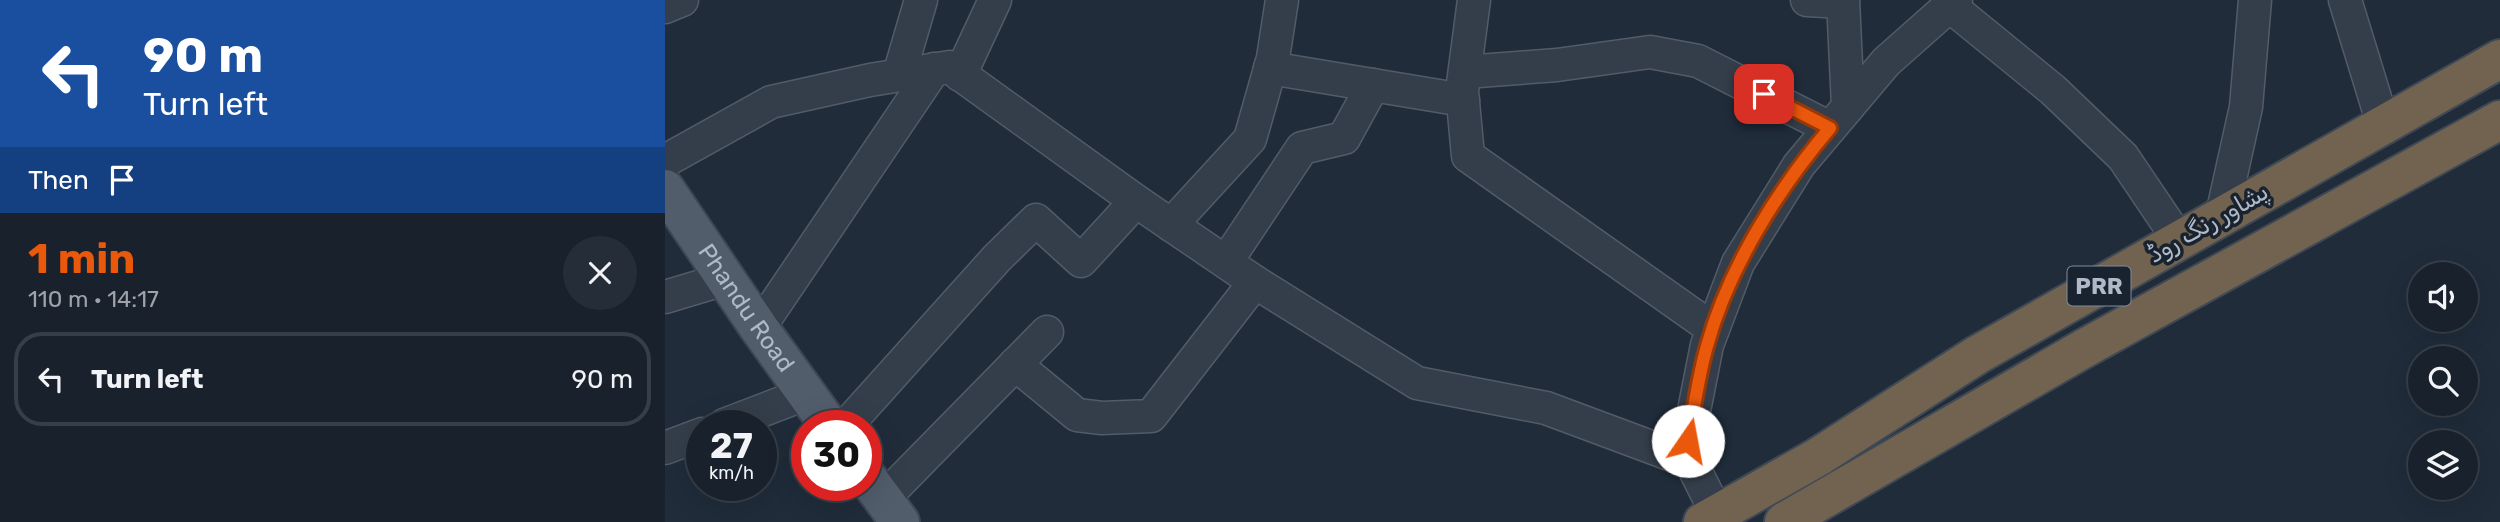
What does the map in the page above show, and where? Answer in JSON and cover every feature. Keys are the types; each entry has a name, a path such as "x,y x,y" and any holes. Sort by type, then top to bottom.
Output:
{"highway":[{"name":"پشاور رنگ روڈ","path":"1710,518 1818,457 1977,355 2500,59"},
{"name":"پشاور رنگ روڈ","path":"1784,522 2083,349 2500,120"}],"main road":[{"name":"Phandu Road","path":"665,190 817,410"}],"street":[{"path":"665,7 682,0"},
{"path":"899,75 921,0"},
{"path":"759,328 947,72 995,0"},
{"path":"1171,225 1250,139 1270,68 1282,0"},
{"path":"1474,0 1464,86 1468,156 1713,329"},
{"path":"1807,0 1843,1 1839,118"},
{"path":"2222,215 2246,107 2255,0"},
{"path":"2346,0 2383,124"},
{"path":"1710,518 1691,462 1688,441 1707,345 1738,263 1799,165 1886,62 1953,3 2053,90 2123,157 2179,240"},
{"path":"1270,68 1373,85 1464,86 1557,65 1650,52 1698,61 1839,118"},
{"path":"665,161 771,102 899,75 947,72 1255,282 1417,383 1546,408 1691,462"},
{"path":"1226,262 1301,148 1344,138 1373,85"},
{"path":"860,410 997,258 1036,220 1081,261 1136,201"},
{"path":"665,297 725,279"},
{"path":"1015,364 1077,415 1102,418 1151,416 1255,282"},
{"path":"883,499 1047,332"},
{"path":"763,410 805,394"},
{"path":"665,448 686,440"}],"route":[{"path":"1688,441 1707,345 1738,263 1799,165 1830,128 1764,94"}]}
